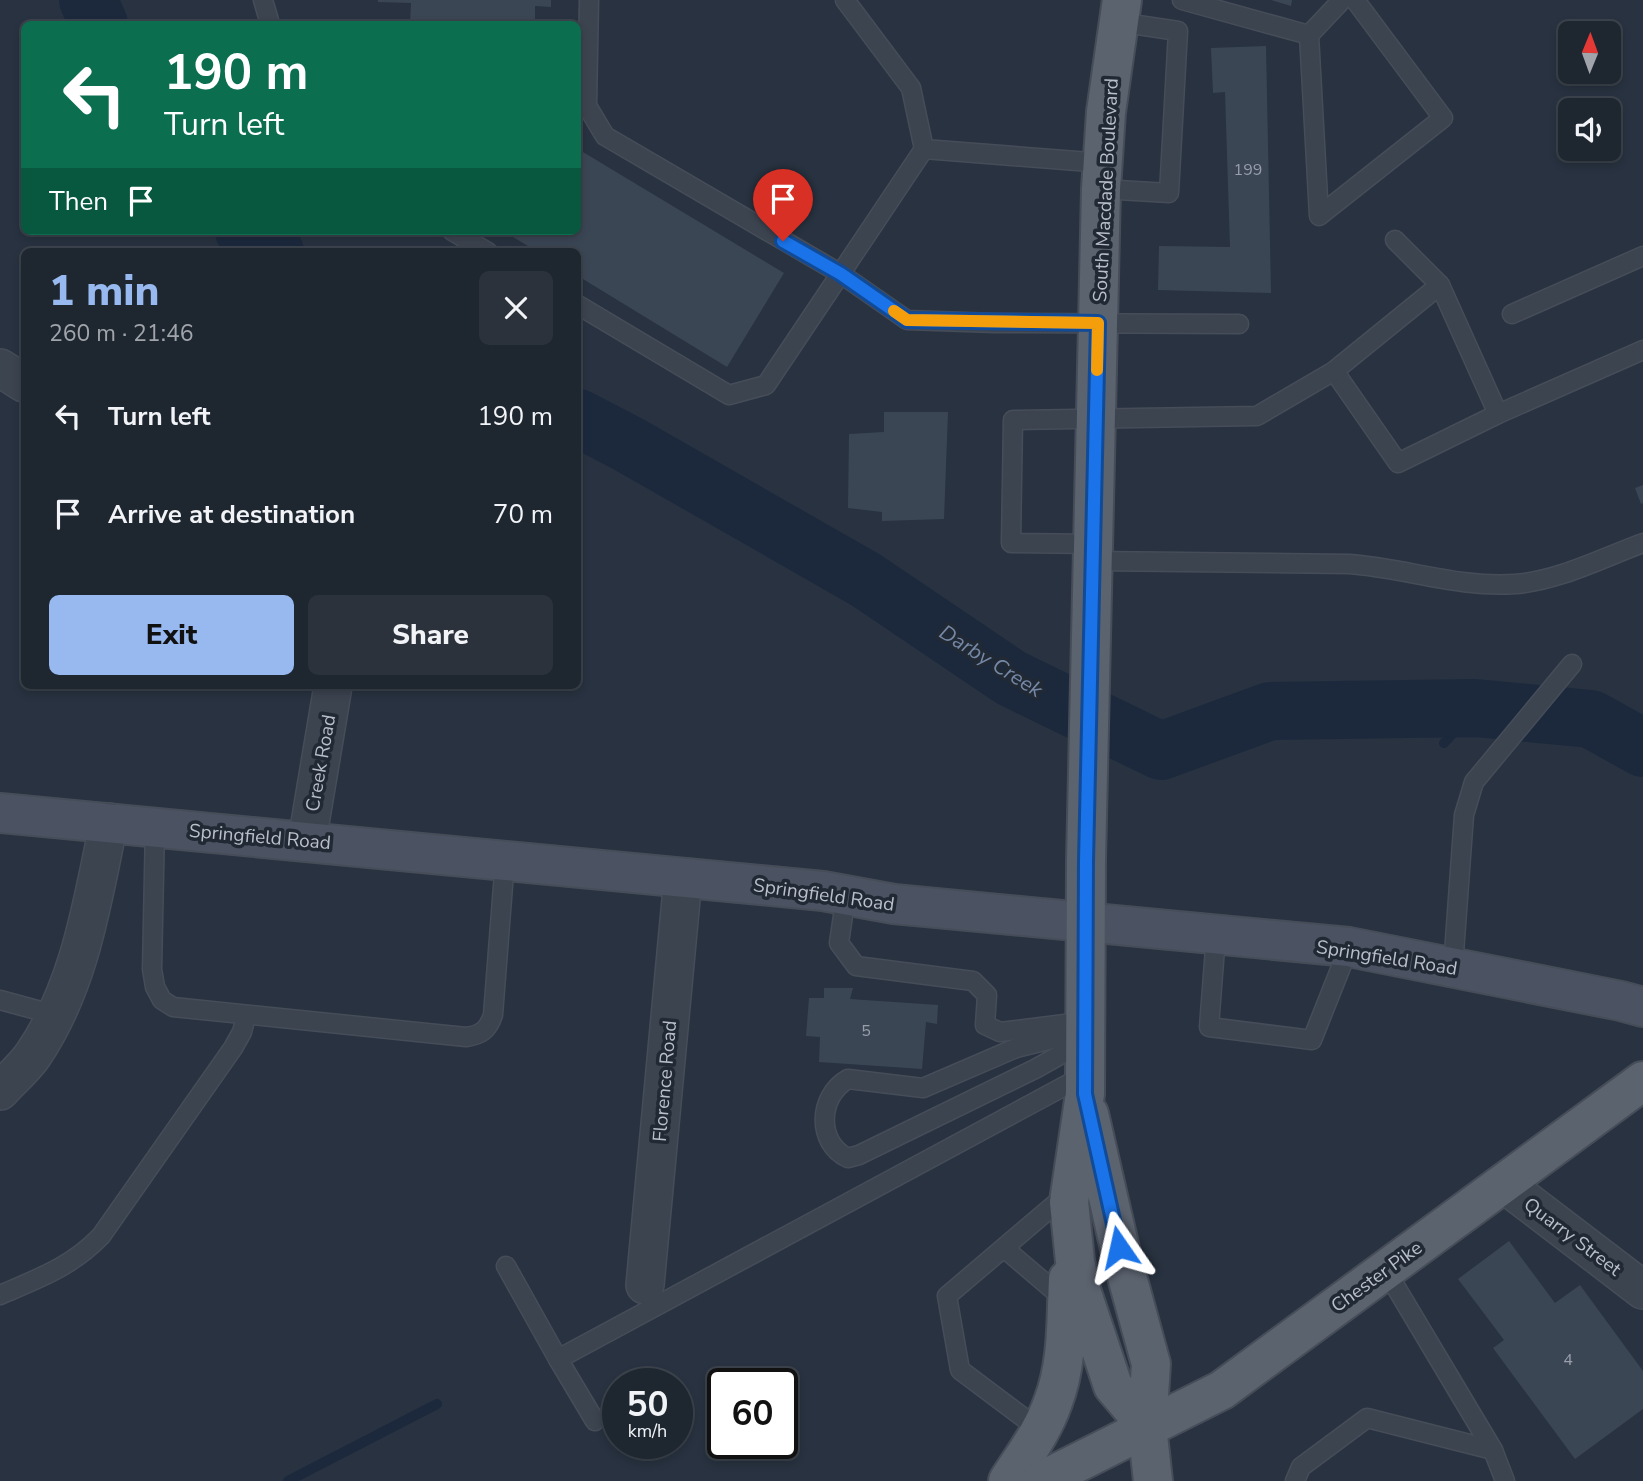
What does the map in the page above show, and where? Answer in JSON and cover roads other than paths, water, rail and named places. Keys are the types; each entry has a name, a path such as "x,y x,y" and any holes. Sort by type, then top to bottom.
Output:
{"main road":[{"name":"South Macdade Boulevard","path":"1120,11 1106,112 1102,176 1085,922 1085,1053 1069,1202 1071,1231 1082,1290 1112,1386 1147,1426"},
{"name":"Springfield Road","path":"0,813 823,891 894,904 1349,947 1643,1007"},
{"name":"South Macdade Boulevard","path":"1085,1053 1122,1262 1151,1364 1147,1426"},
{"name":"Chester Pike","path":"1041,1481 1222,1390 1643,1081"},
{"path":"1007,1481 1041,1430 1054,1401 1063,1366 1071,1231"},
{"path":"1147,1426 1153,1481"}],"street":[{"path":"0,368 21,381"},
{"name":"Creek Road","path":"307,841 332,689"},
{"path":"0,1091 31,1057 66,994 79,956 109,822"},
{"name":"Florence Road","path":"645,1285 683,878"},
{"name":"Quarry Street","path":"1503,1183 1643,1290"}],"lane":[{"path":"262,0 269,21"},
{"path":"589,0 587,106 605,136 841,274 907,320 1239,324"},
{"path":"581,307 729,395 766,385 924,149 911,88 845,0"},
{"path":"1182,0 1309,35"},
{"path":"1342,0 1309,35 1319,216 1443,118 1355,0"},
{"path":"924,149 1102,176 1170,193 1178,31 1120,11"},
{"path":"459,235 481,248"},
{"path":"1395,240 1440,285 1498,414"},
{"path":"1513,313 1643,256"},
{"path":"1440,285 1334,370 1256,415 1013,420 1011,543 1093,552 1349,564 1386,568 1446,581 1515,584 1539,581 1643,543"},
{"path":"1334,370 1398,463 1498,414 1643,350"},
{"path":"1453,967 1464,815 1474,782 1572,664"},
{"path":"155,826 152,969 155,987 162,1000 173,1007 246,1016 466,1037 485,1031 493,1015 505,860"},
{"path":"846,895 839,943 856,966 973,981 987,995 985,1025 1000,1032 1085,1053"},
{"path":"1216,935 1209,1027 1312,1040 1349,947"},
{"path":"0,1000 55,1015"},
{"path":"0,1295 69,1264 85,1253 101,1236 233,1048 242,1032 246,1016"},
{"path":"1016,1048 1085,1053 1035,1069 859,1155 848,1158 837,1153 823,1125 829,1100 838,1084 848,1079 923,1088 1016,1048"},
{"path":"558,1359 1085,1053"},
{"path":"1041,1430 960,1370 947,1296 1071,1191"},
{"path":"1004,1248 1067,1301"},
{"path":"506,1266 595,1421"},
{"path":"1385,1269 1493,1450 1505,1481"},
{"path":"1295,1481 1301,1466 1367,1418 1493,1450"}],"waterway":[{"name":"Darby Creek","path":"88,0 98,21"},
{"name":"Darby Creek","path":"250,235 269,248"},
{"name":"Darby Creek","path":"581,420 866,580 1011,678 1161,751 1270,711 1476,708 1591,719 1643,748"},
{"path":"1444,743 1476,708"},
{"path":"288,1481 437,1404"}]}
